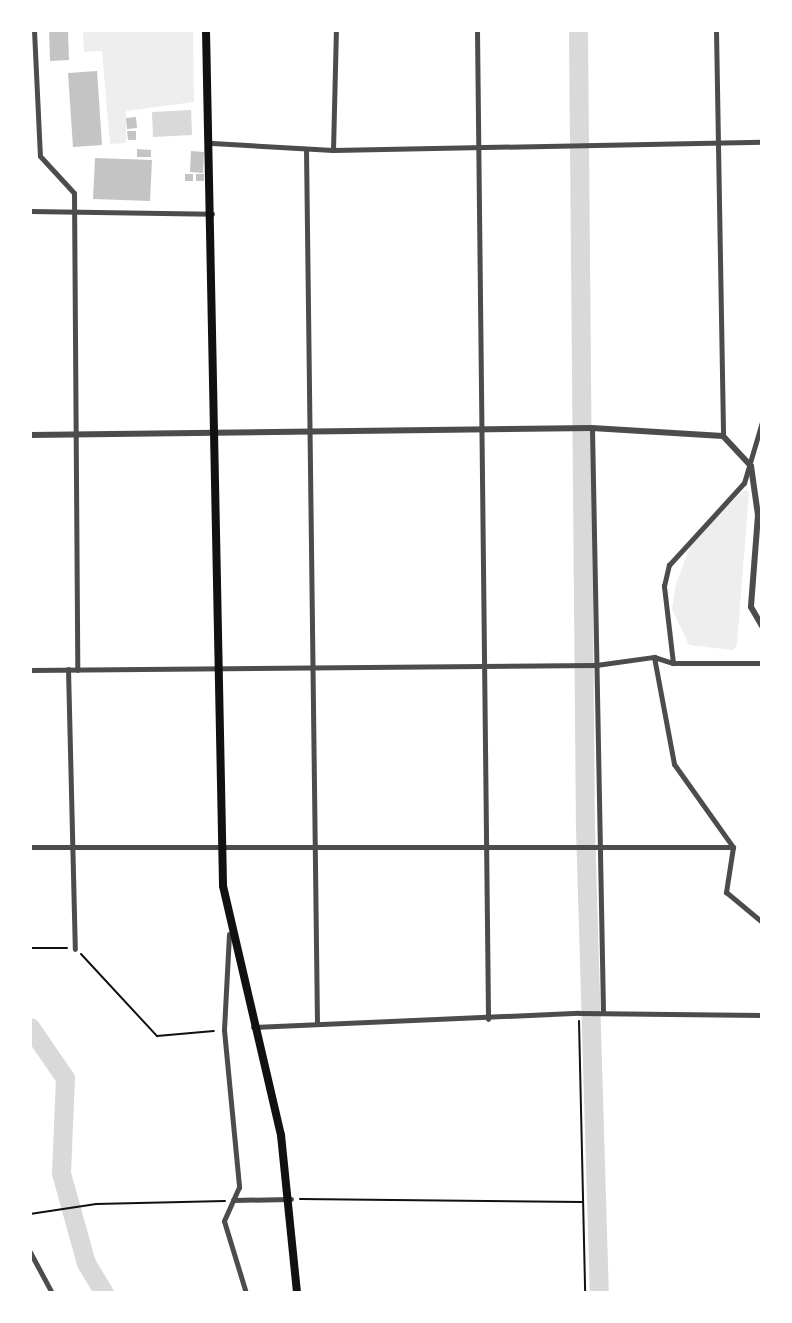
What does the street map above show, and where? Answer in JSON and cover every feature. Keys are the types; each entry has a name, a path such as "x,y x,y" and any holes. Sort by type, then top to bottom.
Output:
{"highway":[{"path":"206,30 212,143 221,849 229,933 291,1199 297,1293"}],"street":[{"path":"34,30 40,156 74,193 77,670"},
{"path":"333,150 336,30"},
{"path":"477,30 488,1019"},
{"path":"716,30 723,436 751,466 758,515 751,607 762,626"},
{"path":"212,143 333,150 762,142"},
{"path":"306,149 317,1022"},
{"path":"30,156 40,156"},
{"path":"30,211 212,214"},
{"path":"673,663 664,586 669,565 724,508 751,466 762,422"},
{"path":"30,435 592,428 723,436"},
{"path":"592,428 603,1013"},
{"path":"654,657 674,764 733,847 726,892 762,922"},
{"path":"30,670 596,665 654,657 673,663 762,663"},
{"path":"68,669 75,948"},
{"path":"30,847 221,849 601,844 733,847"},
{"path":"229,933 224,1030 239,1187 225,1221 246,1293"},
{"path":"253,1027 317,1022 488,1019 579,1013 762,1016"},
{"path":"233,1200 291,1199"},
{"path":"30,1252 52,1293"}],"path":[{"path":"30,948 75,948 157,1036 224,1030"},
{"path":"579,1013 585,1293"},
{"path":"291,1199 582,1202"},
{"path":"30,1214 56,1213 96,1204 233,1200"}],"shaded area":[{"path":"83,30 193,30 194,102 126,111 126,143 110,144 102,51 84,52"},
{"path":"191,110 192,135 153,137 152,112"},
{"path":"744,490 749,492 737,645 733,650 689,645 672,609 676,584 692,541"}],"building":[{"path":"49,30 68,30 69,60 50,61"},
{"path":"97,71 102,145 73,147 68,73"},
{"path":"136,117 137,128 127,129 126,118"},
{"path":"127,131 136,131 136,140 128,140"},
{"path":"137,149 151,150 151,157 137,157"},
{"path":"191,151 204,152 203,173 190,172"},
{"path":"95,158 152,160 150,201 93,199"},
{"path":"185,174 193,174 193,181 185,181"},
{"path":"196,174 204,174 204,181 196,181"}],"waterway":[{"path":"578,30 585,827 599,1293"},
{"path":"30,1027 65,1078 61,1173 86,1263 104,1293"}]}
